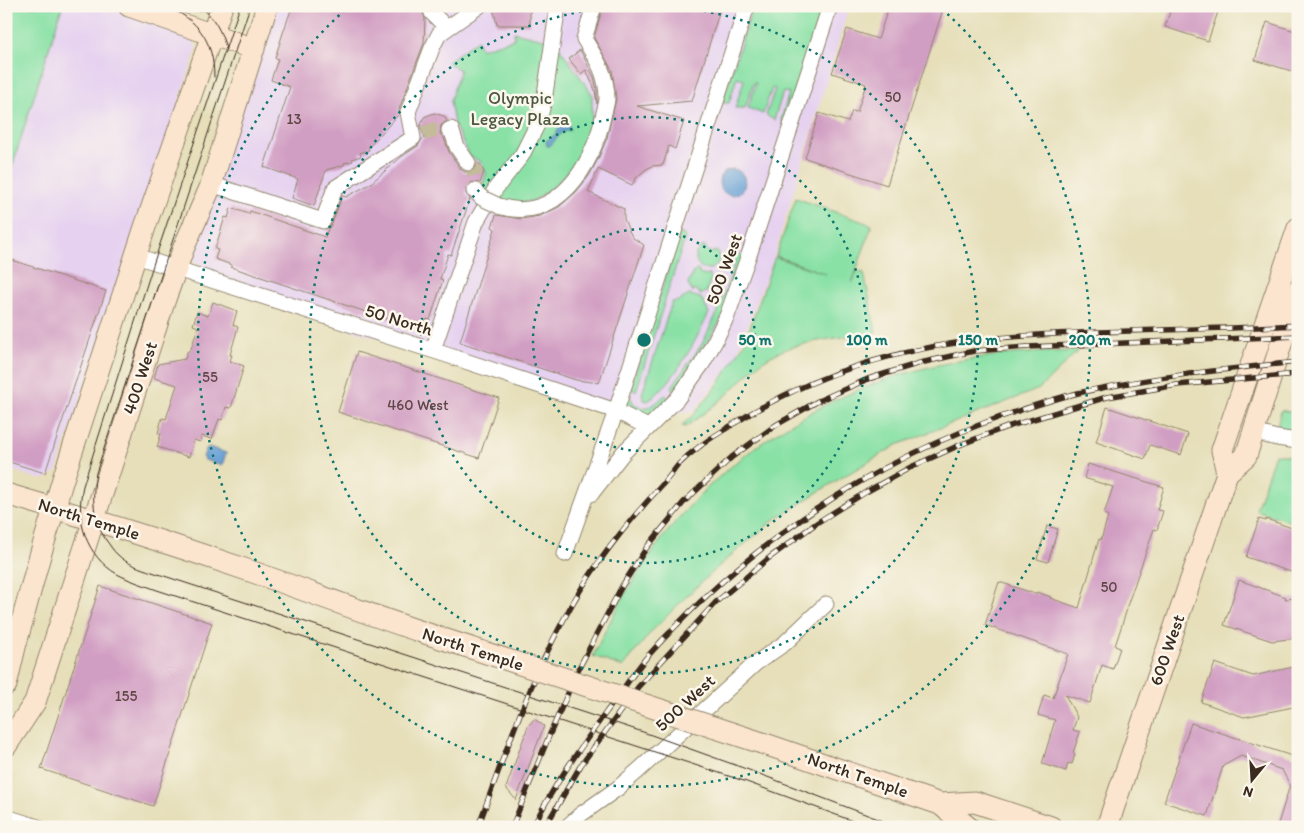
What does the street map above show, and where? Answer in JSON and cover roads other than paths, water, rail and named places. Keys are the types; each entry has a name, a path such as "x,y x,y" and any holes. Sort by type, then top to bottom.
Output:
{"street":[{"path":"129,6 254,49"},
{"path":"6,685 54,508 136,256 222,6"},
{"path":"430,6 432,12 447,28"},
{"path":"220,187 323,221 335,188 418,136 408,112 432,48 439,34 479,6"},
{"path":"433,350 476,222 496,188 522,155 538,123 544,100 558,6"},
{"path":"475,191 482,198 499,206 518,210 531,209 544,206 558,196 588,168 599,135 607,98 602,67 584,39 594,6"},
{"name":"500 West","path":"565,554 616,411 747,6"},
{"name":"500 West","path":"583,506 623,453 677,398 702,364 715,341 727,316 750,252 830,6"},
{"name":"400 West","path":"6,746 35,702 176,269 210,188 254,49 262,8"},
{"path":"448,130 451,130 457,147 468,163"},
{"name":"600 West","path":"1227,473 1222,450 1298,228"},
{"name":"50 North","path":"136,256 433,350 616,411 648,427"},
{"name":"600 West","path":"1107,827 1227,473 1246,456 1298,290"},
{"path":"1253,432 1298,441"},
{"name":"North Temple","path":"6,494 94,520 254,572 422,632 762,743 940,804 968,827"},
{"name":"500 West","path":"567,827 639,770 756,663 785,644 826,604"},
{"name":"North Temple","path":"940,804 975,802 1052,827"},
{"path":"6,816 38,827"}],"water":[{"path":"566,123 569,125 570,130 562,132 550,146 547,146 546,141 555,135 561,124"},
{"path":"732,169 742,172 745,182 742,192 732,195 722,192 719,182 722,172"},
{"path":"209,447 226,453 222,466 205,460 203,457 206,449"}],"tunnel":[{"path":"423,134 434,130 449,130"},
{"path":"468,163 474,170 475,191"}],"tram line":[{"path":"165,6 187,18 202,33 211,53 214,77"},
{"path":"200,6 217,25 226,49"},
{"path":"179,9 200,10 222,6"},
{"path":"240,6 154,262 83,486 81,499 82,524 85,536 97,557 117,574 157,590 744,781 869,827"},
{"path":"250,6 96,473 94,508 101,532 113,550 125,561 143,569 643,732 899,827"}],"railway":[{"path":"478,827 517,721 539,669 564,619 596,565 621,532 679,464 703,444 735,423 765,405 828,376 895,355 963,342 1035,335 1298,325"},
{"path":"512,827 580,666 622,586 647,547 684,502 732,457 776,425 818,401 868,379 920,363 974,351 1027,347 1298,336"},
{"path":"533,827 567,768 646,658 685,617 769,543 861,481 911,455 962,432 1062,397 1105,387 1160,378 1298,362"},
{"path":"545,827 581,765 638,687 716,602 769,558 818,522 866,492 911,467 962,444 1007,427 1107,397 1177,385 1298,374"}],"park label":[{"name":"Olympic Legacy Plaza","path":"520,108"}]}
